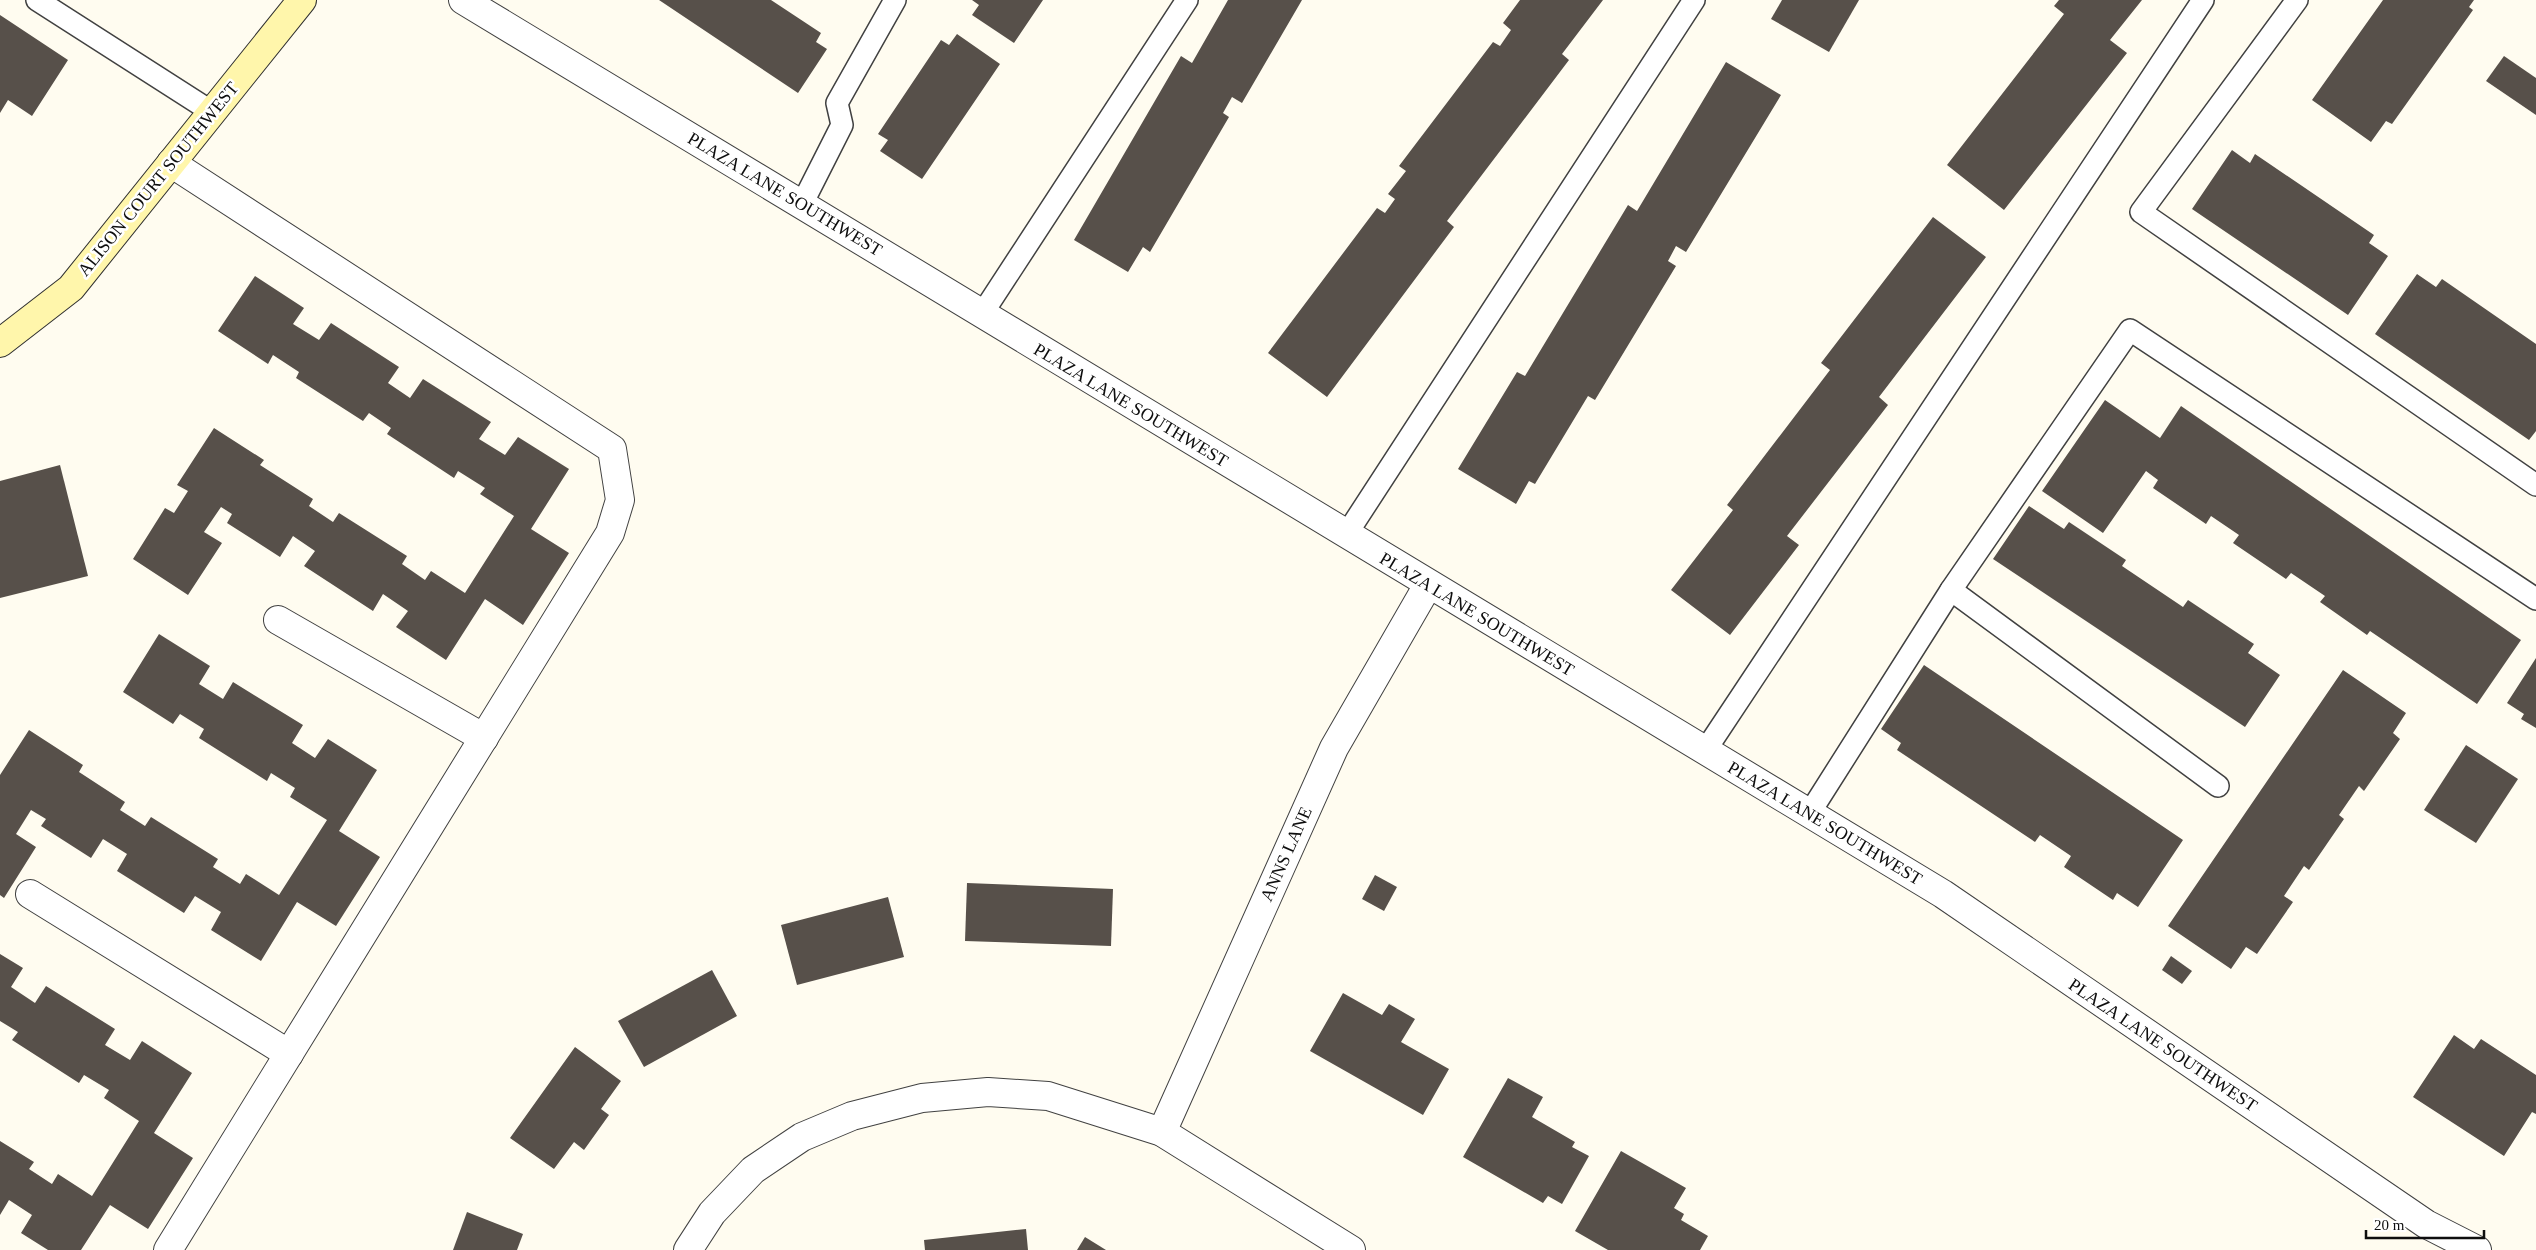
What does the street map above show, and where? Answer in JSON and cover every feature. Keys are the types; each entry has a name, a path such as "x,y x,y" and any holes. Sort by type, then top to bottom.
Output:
{"street":[{"name":"ALISON COURT SOUTHWEST","path":"0,343 71,288 302,0"},
{"name":"PLAZA LANE SOUTHWEST","path":"463,0 1943,894 2426,1224 2477,1250"},
{"path":"168,1250 610,533 620,500 612,449 172,163"},
{"name":"ANNS LANE","path":"1162,1132 1334,748 1428,584"},
{"path":"278,620 484,738"},
{"path":"30,894 289,1054"},
{"path":"688,1250 712,1213 753,1170 802,1137 852,1116 922,1098 988,1092 1048,1096 1162,1132 1351,1250"}],"lane":[{"path":"37,0 212,112"},
{"path":"802,204 842,125 837,103 895,0"},
{"path":"982,314 1187,0"},
{"path":"1346,535 1694,0"},
{"path":"1705,751 2203,0"},
{"path":"2297,0 2141,212 2536,485"},
{"path":"1809,814 1951,590 2130,330 2536,599"},
{"path":"1951,590 2218,786"}],"building":[{"path":"659,0 771,0 821,33 816,42 827,49 798,93"},
{"path":"972,0 1043,0 1014,43 972,15 979,5"},
{"path":"1228,0 1302,0 1242,103 1232,97 1223,113 1229,117 1150,252 1143,247 1128,272 1074,240 1181,56 1192,63"},
{"path":"1520,0 1603,0 1562,54 1569,60 1447,221 1454,227 1327,397 1268,353 1377,208 1385,213 1395,199 1388,194 1406,171 1399,166 1493,42 1500,46 1511,30 1503,23"},
{"path":"1782,0 1859,0 1829,52 1771,19"},
{"path":"2059,0 2142,0 2110,40 2127,53 2004,210 1947,165 2064,14 2054,6"},
{"path":"2383,0 2474,0 2469,7 2473,10 2392,124 2386,121 2371,142 2312,100"},
{"path":"0,15 68,60 32,116 8,100 0,113"},
{"path":"957,34 1000,64 922,179 880,151 888,140 878,134 941,40 949,45"},
{"path":"2504,56 2536,78 2536,115 2486,81"},
{"path":"1726,62 1781,95 1686,252 1676,246 1668,261 1676,266 1595,400 1588,396 1535,484 1529,481 1516,504 1458,469 1517,372 1525,376 1628,205 1637,211"},
{"path":"2232,150 2250,163 2255,154 2374,235 2369,243 2388,256 2348,315 2192,209"},
{"path":"1933,217 1986,257 1879,397 1888,405 1787,536 1799,545 1730,635 1671,590 1733,510 1727,505 1830,370 1821,363"},
{"path":"2417,274 2436,287 2442,279 2536,344 2536,431 2529,440 2375,334"},
{"path":"255,276 304,308 293,324 319,340 331,323 399,367 388,383 410,398 423,379 491,422 479,439 505,455 518,437 569,469 531,529 569,553 523,625 485,599 446,660 396,627 408,611 383,594 373,611 304,566 315,551 293,536 280,557 227,523 232,514 221,507 204,532 222,543 188,595 133,559 165,508 174,513 188,491 177,485 214,428 264,460 260,465 313,499 309,506 333,522 339,513 407,556 402,564 425,580 431,571 465,593 514,516 480,494 485,488 458,471 454,478 387,434 391,428 369,413 363,421 296,378 299,372 273,355 268,364 218,331"},
{"path":"2105,400 2160,438 2181,406 2521,640 2477,704 2370,631 2367,635 2320,602 2325,596 2291,573 2286,579 2233,543 2239,535 2211,516 2206,524 2153,488 2158,480 2146,471 2103,533 2042,491"},
{"path":"60,465 88,576 0,598 0,481"},
{"path":"2029,506 2064,529 2069,522 2126,560 2122,566 2183,607 2188,600 2254,644 2248,653 2280,675 2245,727 1993,559"},
{"path":"159,634 210,666 199,684 223,699 233,682 303,725 292,743 315,758 328,739 377,770 339,831 380,857 336,926 297,902 261,961 211,930 221,912 195,896 184,913 117,871 127,854 103,839 91,858 41,826 46,819 31,810 16,834 36,847 4,898 0,895 0,775 29,730 83,765 79,772 125,802 120,810 145,826 151,817 218,859 213,867 240,884 246,874 279,895 327,820 290,797 295,788 271,773 267,781 199,738 204,729 180,714 173,724 123,692"},
{"path":"2536,658 2536,728 2521,719 2524,714 2507,703"},
{"path":"1924,665 2183,840 2138,907 2117,893 2113,900 2064,867 2071,856 2040,835 2035,842 1897,750 1901,743 1881,729"},
{"path":"2343,670 2406,713 2393,733 2400,739 2364,791 2359,786 2339,815 2344,819 2309,870 2304,866 2284,896 2293,902 2257,954 2246,947 2231,969 2168,926"},
{"path":"2466,745 2518,779 2476,843 2424,810"},
{"path":"1375,875 1397,887 1384,911 1362,899"},
{"path":"967,883 1113,889 1111,946 965,941"},
{"path":"888,897 904,957 797,985 781,925"},
{"path":"0,954 23,968 11,987 35,1003 46,986 115,1029 105,1045 130,1060 142,1041 192,1073 154,1133 193,1158 148,1229 110,1205 81,1250 48,1250 21,1233 32,1215 9,1200 0,1215 0,1141 34,1162 29,1169 52,1184 58,1174 92,1196 139,1121 104,1098 109,1090 84,1075 79,1083 12,1040 18,1032 0,1021"},
{"path":"2171,956 2192,971 2182,984 2162,970"},
{"path":"712,970 737,1016 644,1067 618,1021"},
{"path":"1343,993 1382,1015 1389,1004 1415,1019 1401,1042 1449,1069 1423,1115 1310,1051"},
{"path":"2454,1035 2474,1049 2481,1039 2536,1075 2536,1114 2532,1112 2504,1156 2413,1097"},
{"path":"575,1047 621,1081 601,1109 609,1115 584,1150 574,1142 554,1169 510,1138"},
{"path":"1508,1078 1543,1097 1532,1117 1575,1142 1572,1147 1589,1156 1562,1204 1548,1196 1543,1203 1463,1157"},
{"path":"1621,1151 1686,1188 1674,1208 1684,1214 1681,1220 1708,1236 1700,1250 1608,1250 1575,1231"},
{"path":"467,1212 523,1234 517,1250 453,1250"},
{"path":"1026,1229 1028,1250 925,1250 924,1240"},
{"path":"1085,1237 1106,1250 1077,1250"}]}
